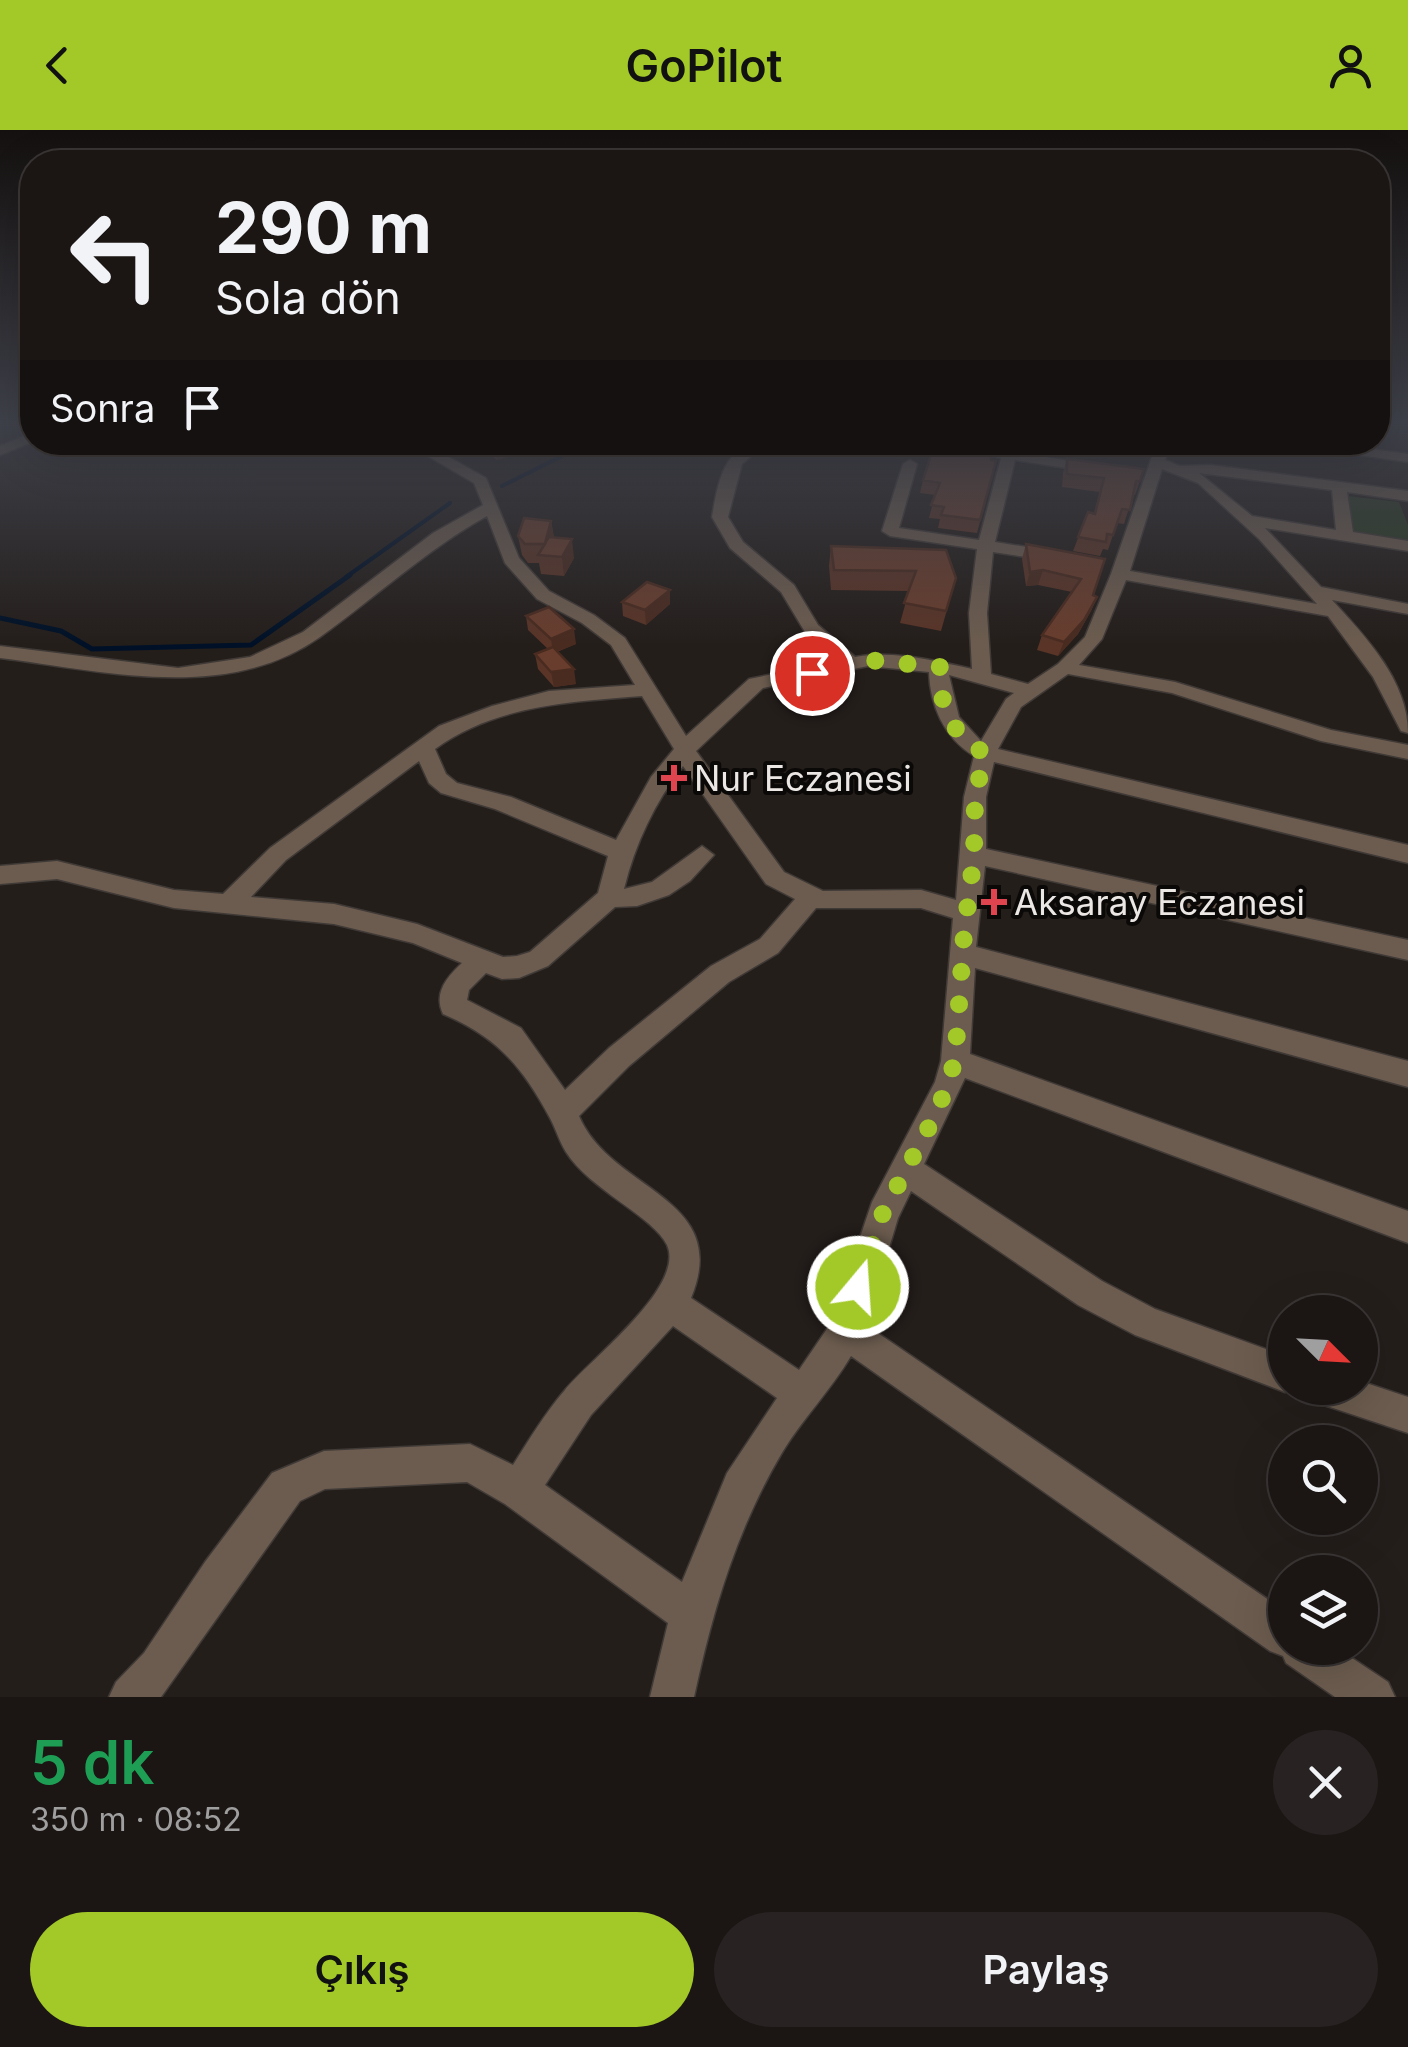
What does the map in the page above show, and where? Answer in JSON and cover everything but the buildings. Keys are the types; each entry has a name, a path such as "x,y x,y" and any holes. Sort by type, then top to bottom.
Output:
{"street":[{"path":"488,498 510,558 543,595 588,619 618,642 708,788 775,878 820,900 921,899 967,913"},
{"path":"724,498 720,517 736,545 788,588 812,628 850,662"},
{"path":"900,498 890,530 1082,562"},
{"path":"982,677 978,613 986,543 998,498"},
{"path":"672,1697 692,1614 716,1542 741,1487 846,1332 869,1250 905,1170 938,1110 955,1061 974,856 975,797 985,753 1014,703 1065,668 1092,639 1144,498"},
{"path":"1223,498 1334,612 1383,676 1408,726"},
{"path":"1341,498 1346,536"},
{"path":"0,652 178,674 255,662 310,636 438,536 491,507"},
{"path":"1248,520 1408,546"},
{"path":"1115,569 1334,612"},
{"path":"1315,590 1408,609"},
{"path":"0,875 56,870 174,899 230,902 372,922 416,934 502,968 539,959 608,898 621,852 658,782 686,748 756,684 850,662 889,660 940,667 1029,691"},
{"path":"940,667 942,700 951,721 962,738 985,753 1408,854"},
{"path":"1065,668 1176,688 1328,736 1408,752"},
{"path":"230,902 278,854 423,745 473,718 549,697 645,690"},
{"path":"423,745 437,778 449,788 503,803 621,852"},
{"path":"608,898 645,897 659,892 702,855"},
{"path":"974,856 1408,950"},
{"path":"562,1112 619,1057 720,974 769,946 812,896"},
{"path":"963,954 1408,1074"},
{"path":"482,961 456,985 451,996 453,1006 486,1020 511,1037 562,1112 582,1151 610,1179 674,1224 684,1247 682,1284 672,1306 578,1402 519,1490"},
{"path":"955,1061 1408,1227"},
{"path":"905,1170 1005,1232 1090,1293 1147,1322 1268,1368"},
{"path":"672,1306 802,1392"},
{"path":"846,1332 1268,1624"},
{"path":"1377,1405 1408,1415"},
{"path":"131,1697 159,1668 218,1576 286,1487 324,1470 470,1463 519,1490 692,1614"},
{"path":"1326,1665 1372,1697"}],"green space":[{"path":"1348,498 1399,502 1408,525 1408,542 1352,533"}],"waterway":[{"path":"346,577 450,503"},
{"path":"0,618 61,631 92,649 251,645 350,575"}],"place":[{"name":"Nur Eczanesi","path":"674,778"},
{"name":"Aksaray Eczanesi","path":"994,902"}],"route":[{"path":"812,673 868,660 940,667 942,700 951,721 968,744 985,753 972,825 974,856 950,1084 883,1213 858,1287"}]}
